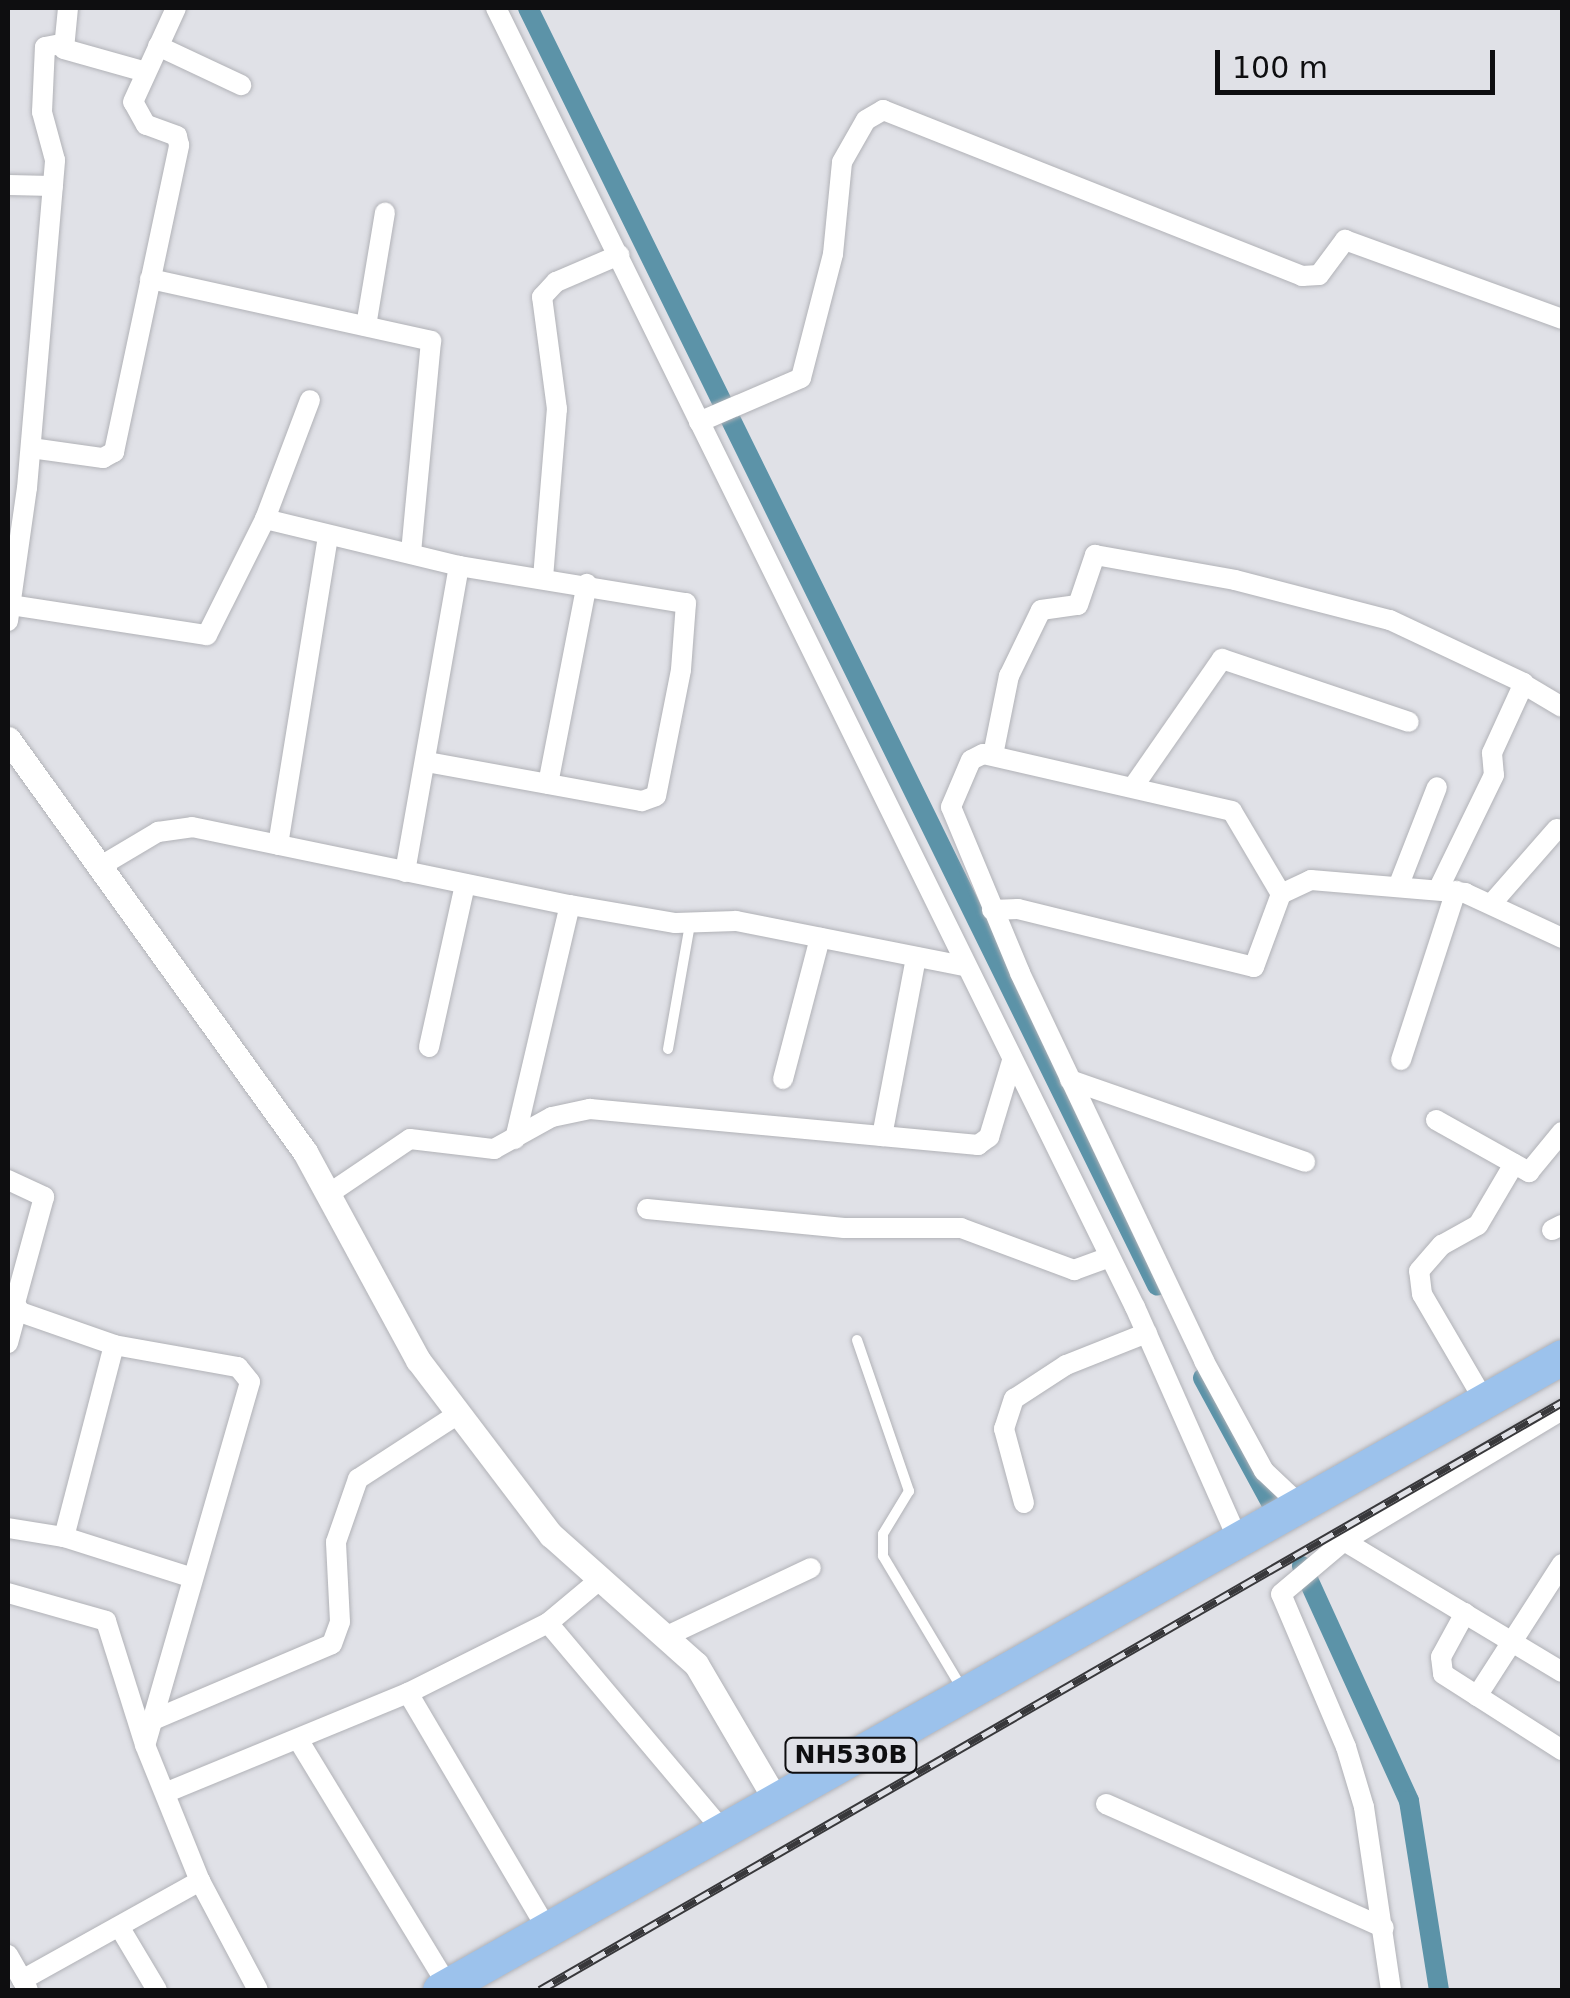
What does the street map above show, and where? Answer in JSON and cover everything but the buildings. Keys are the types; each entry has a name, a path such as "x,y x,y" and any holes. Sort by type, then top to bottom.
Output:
{"highway":[{"name":"NH530B","path":"444,1988 720,1827 1275,1521 1562,1357"}],"street":[{"path":"61,44 68,8"},
{"path":"31,448 112,455 179,145 177,136 146,125 134,106 176,8"},
{"path":"496,8 703,421 963,966 1146,1333 1275,1521"},
{"path":"146,72 61,44 45,47 42,112 55,157 31,448 9,613 207,635 265,519 310,400"},
{"path":"158,46 241,86"},
{"path":"703,421 802,378 833,254 842,162 866,120 884,110 1302,276 1319,275 1344,240 1562,319"},
{"path":"8,185 53,186"},
{"path":"366,326 385,213"},
{"path":"543,578 557,409 542,297 556,282 619,255"},
{"path":"150,279 423,336 432,348 411,551"},
{"path":"265,519 328,536 411,551 459,566 686,603 660,790 642,801 427,762"},
{"path":"278,846 328,536"},
{"path":"992,755 1009,676 1040,610 1078,605 1095,556 1234,580 1390,620 1524,685 1562,708"},
{"path":"405,872 459,566"},
{"path":"548,784 587,584"},
{"path":"1133,787 1222,659 1409,722"},
{"path":"1401,1060 1447,891 1494,775 1492,753 1524,685"},
{"path":"8,739 272,1103 418,1360 551,1535 597,1582 668,1636 711,1684 774,1797"},
{"path":"1275,1521 1264,1471 1204,1361 1070,1080 950,811 971,760 992,755 1133,787 1238,816 1281,894"},
{"path":"1398,887 1436,788"},
{"path":"99,867 168,828 192,827 570,904 690,923 736,921 963,966"},
{"path":"1493,902 1556,830"},
{"path":"992,910 1018,909 1254,967 1281,894 1311,880 1447,891 1493,902 1562,938"},
{"path":"429,1047 465,884"},
{"path":"515,1139 570,904"},
{"path":"782,1079 820,938"},
{"path":"882,1136 916,958"},
{"path":"327,1195 410,1140 494,1148 552,1117 590,1109 984,1142 1012,1061"},
{"path":"1070,1080 1305,1162"},
{"path":"1436,1120 1514,1164 1536,1170 1562,1132"},
{"path":"1485,1402 1422,1294 1419,1270 1432,1253 1478,1225 1514,1164"},
{"path":"8,1180 44,1197 8,1343"},
{"path":"647,1209 844,1228 961,1228 1074,1270 1110,1257"},
{"path":"17,1309 114,1345 248,1375 145,1746"},
{"path":"1024,1503 1004,1430 1014,1399 1066,1365 1146,1333"},
{"path":"64,1537 114,1345"},
{"path":"1391,1990 1364,1807 1342,1737 1282,1601 1288,1583 1344,1541 1562,1410"},
{"path":"153,1720 332,1644 340,1622 336,1542 358,1479 376,1461 458,1414"},
{"path":"8,1528 64,1537 190,1577"},
{"path":"1344,1541 1562,1672"},
{"path":"1477,1696 1562,1564"},
{"path":"668,1636 811,1568"},
{"path":"166,1793 408,1693 548,1623 597,1582"},
{"path":"8,1592 106,1621 145,1746 200,1881 258,1990"},
{"path":"1466,1613 1440,1666 1447,1678 1562,1750"},
{"path":"548,1623 720,1827"},
{"path":"408,1693 546,1927"},
{"path":"299,1741 444,1988"},
{"path":"1106,1804 1384,1928"},
{"path":"8,1955 25,1985 200,1881"},
{"path":"120,1928 157,1990"}],"lane":[{"path":"668,1049 690,923"},
{"path":"856,1340 909,1491 880,1540 883,1556 964,1692"}],"waterway":[{"path":"528,8 1157,1285"},
{"path":"1203,1378 1281,1521"},
{"path":"1302,1566 1409,1801 1439,1990"}],"railway":[{"path":"540,1990 1562,1402"}]}
